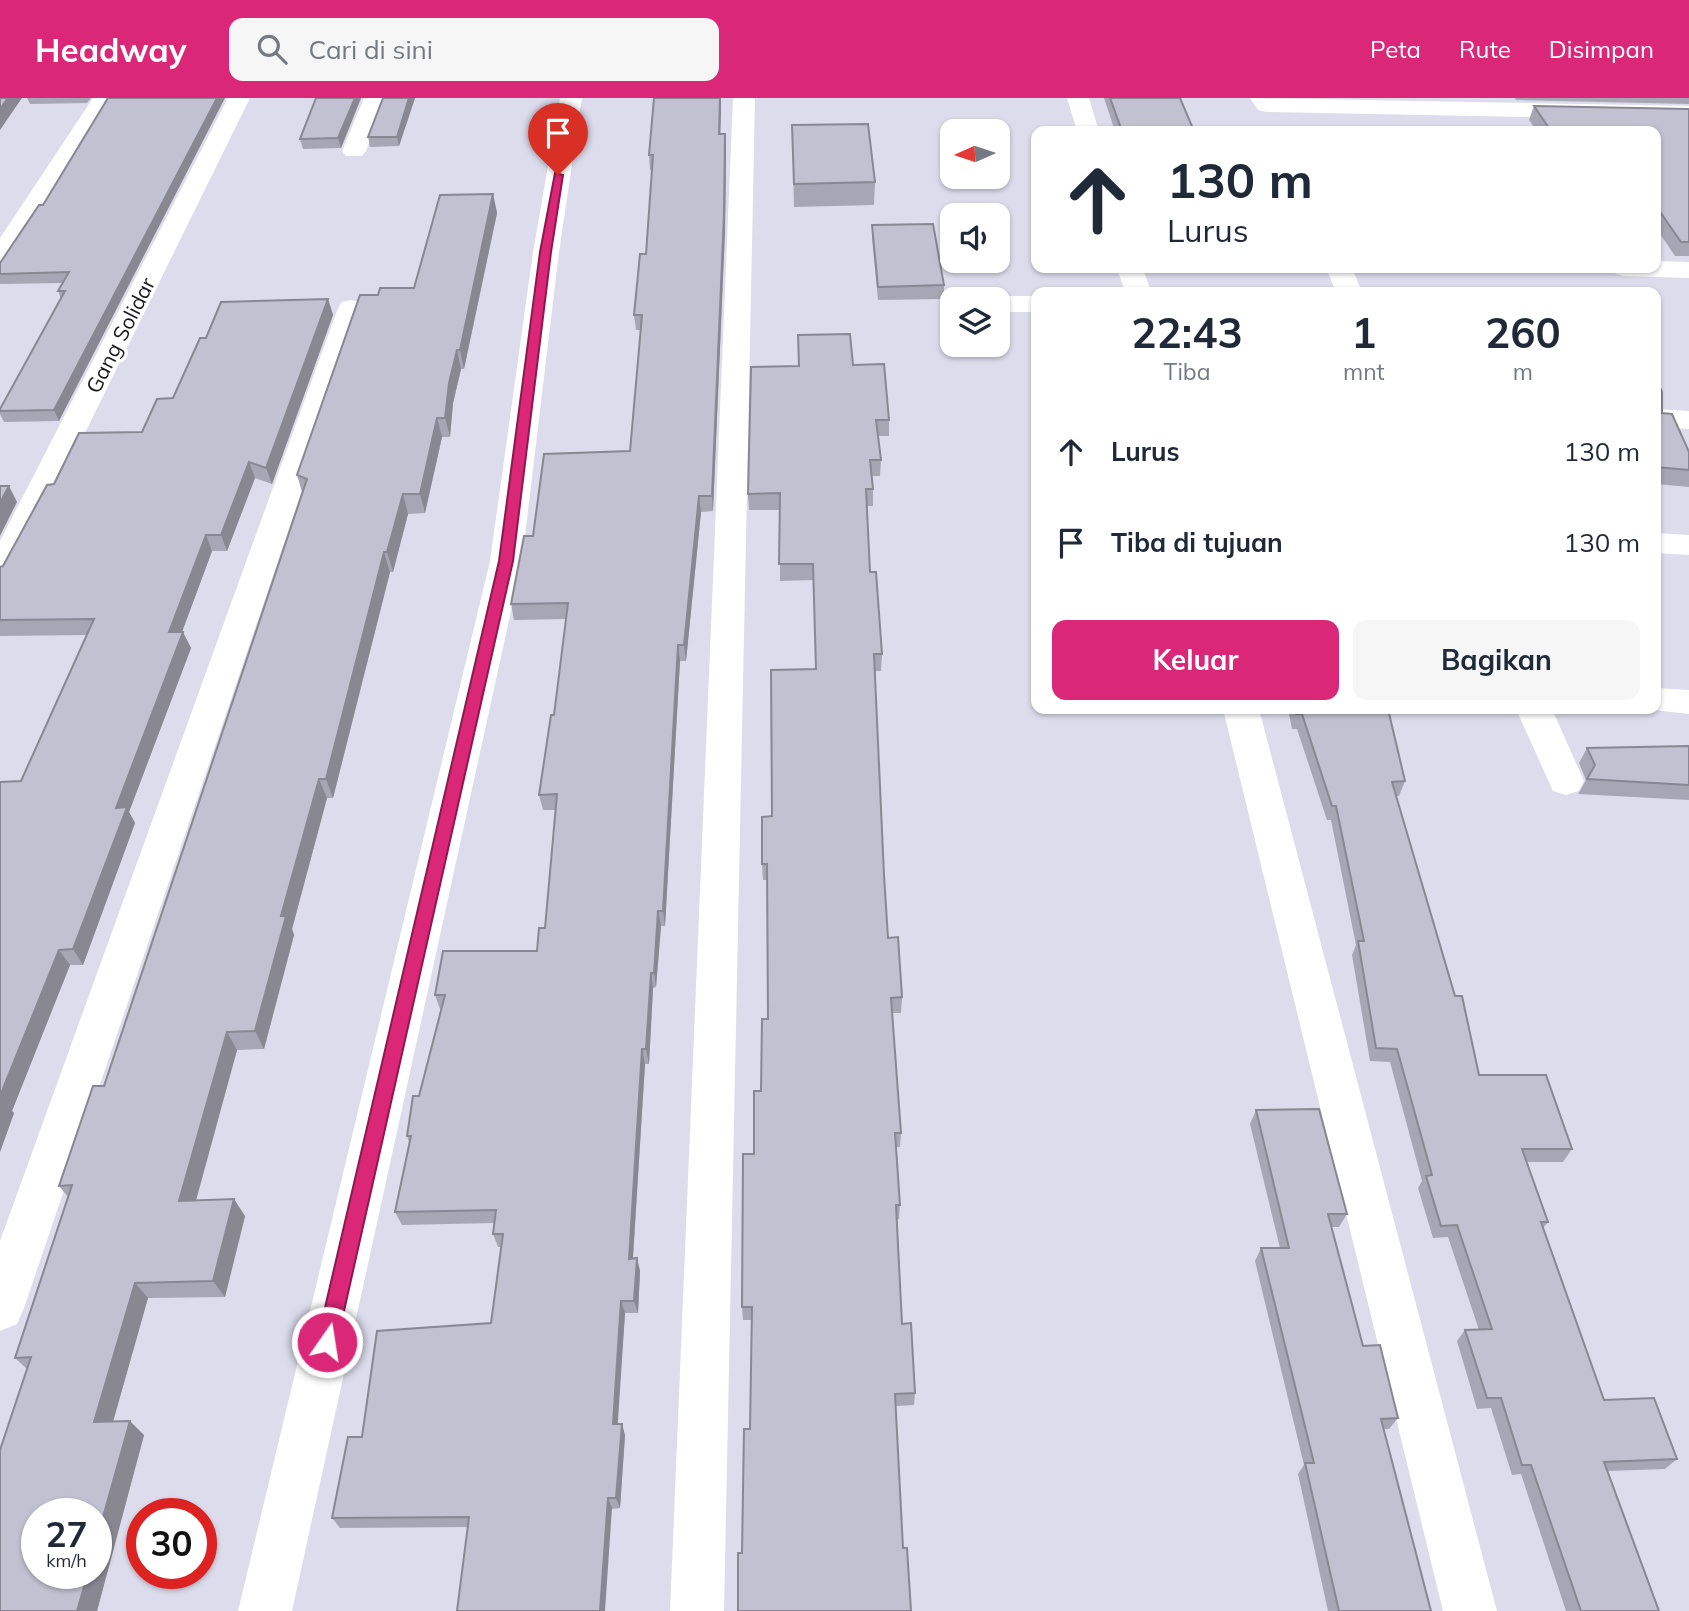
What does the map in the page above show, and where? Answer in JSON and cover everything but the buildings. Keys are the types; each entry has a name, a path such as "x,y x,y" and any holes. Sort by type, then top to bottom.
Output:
{"street":[{"path":"0,257 60,170 104,98"},
{"name":"Gang Solidar","path":"0,573 239,98"},
{"path":"354,151 375,98"},
{"path":"265,1611 506,561 545,252 571,98"},
{"path":"697,1611 744,98"},
{"path":"1078,98 1086,126"},
{"path":"1676,98 1689,113"},
{"path":"1276,126 1264,101 1689,113"},
{"path":"1661,269 1689,270"},
{"path":"1010,304 1031,304"},
{"path":"0,1308 351,308"},
{"path":"1661,418 1689,420"},
{"path":"1661,543 1689,545"},
{"path":"1661,700 1689,702"},
{"path":"1242,714 1470,1611"},
{"path":"1536,714 1566,781"}],"route":[{"path":"327,1342 506,561 545,252 558,175"}]}
